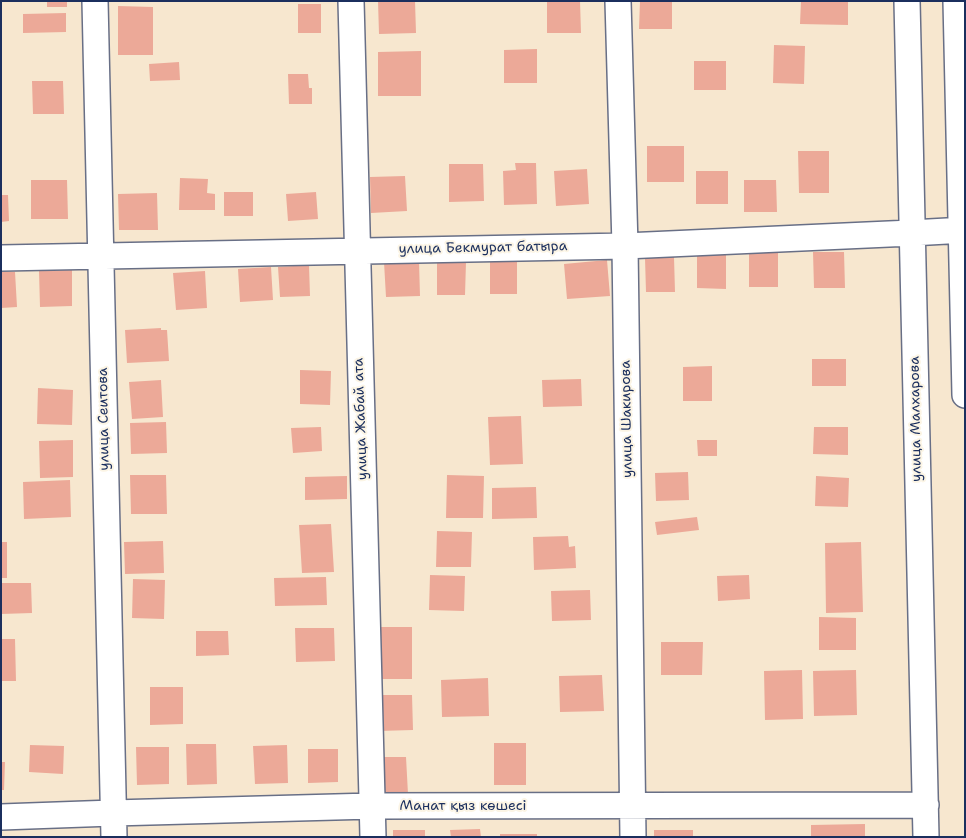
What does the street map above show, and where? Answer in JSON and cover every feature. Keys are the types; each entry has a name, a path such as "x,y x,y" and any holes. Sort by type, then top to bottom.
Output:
{"street":[{"name":"улица Сеитова","path":"95,1 113,825"},
{"name":"улица Жабай ата","path":"351,1 372,837"},
{"name":"улица Шакирова","path":"618,1 625,246 633,837"},
{"name":"улица Малхарова","path":"907,1 926,837"},
{"path":"956,1 963,230 965,395"},
{"name":"улица Бекмурат батыра","path":"1,258 625,246 963,230"},
{"name":"Манат қыз көшесі","path":"1,817 113,825 372,806 926,805"}],"building":[{"path":"47,1 67,1 67,7 47,7"},
{"path":"378,1 415,1 416,33 379,34"},
{"path":"547,1 580,1 581,33 547,33"},
{"path":"640,1 672,1 672,29 639,29"},
{"path":"801,1 848,1 848,25 800,24"},
{"path":"298,4 321,4 321,33 298,33"},
{"path":"118,6 153,7 153,55 118,55"},
{"path":"66,13 66,32 23,33 23,14"},
{"path":"774,45 805,46 804,84 773,83"},
{"path":"537,49 537,83 504,83 504,50"},
{"path":"421,51 421,96 378,96 378,52"},
{"path":"694,61 726,61 726,90 694,90"},
{"path":"179,62 180,80 150,81 149,64"},
{"path":"288,74 308,74 309,88 312,88 312,104 289,104"},
{"path":"32,81 63,81 64,114 33,114"},
{"path":"647,146 684,146 684,182 647,182"},
{"path":"798,151 829,151 829,193 799,193"},
{"path":"515,163 536,163 537,204 504,205 503,171 516,170"},
{"path":"449,164 483,164 484,201 449,202"},
{"path":"587,169 589,204 556,206 554,171"},
{"path":"696,171 728,171 728,204 696,204"},
{"path":"405,176 407,211 371,213 370,177"},
{"path":"180,178 208,179 207,193 215,194 215,210 179,210"},
{"path":"31,180 67,180 68,219 31,219"},
{"path":"744,180 776,180 777,212 744,212"},
{"path":"224,192 253,192 253,216 224,216"},
{"path":"316,192 318,219 288,221 286,194"},
{"path":"157,193 158,230 119,230 118,194"},
{"path":"1,195 8,195 9,221 1,222"},
{"path":"813,252 844,252 845,288 814,288"},
{"path":"749,253 778,253 778,287 749,287"},
{"path":"697,254 726,255 726,289 697,288"},
{"path":"674,257 675,292 646,292 645,258"},
{"path":"607,260 610,296 567,299 564,264"},
{"path":"419,261 420,296 386,297 384,262"},
{"path":"490,261 517,261 517,294 490,294"},
{"path":"437,262 466,262 465,295 437,295"},
{"path":"309,265 310,296 280,297 278,267"},
{"path":"271,267 273,300 240,302 238,269"},
{"path":"72,270 72,306 40,307 39,271"},
{"path":"205,271 207,308 176,310 173,273"},
{"path":"1,272 15,272 17,307 1,308"},
{"path":"161,328 161,330 167,330 169,361 127,363 125,330"},
{"path":"812,359 846,359 846,386 812,386"},
{"path":"712,366 712,401 683,401 683,367"},
{"path":"300,370 331,371 330,405 300,404"},
{"path":"581,379 582,406 543,407 542,380"},
{"path":"161,380 163,417 132,419 129,382"},
{"path":"38,388 73,390 72,425 37,424"},
{"path":"521,416 523,464 490,465 488,417"},
{"path":"166,422 167,453 131,454 130,423"},
{"path":"321,427 322,451 293,453 291,428"},
{"path":"814,427 848,427 848,455 813,454"},
{"path":"73,440 73,477 40,478 39,441"},
{"path":"697,440 717,440 717,456 698,456"},
{"path":"688,472 689,500 656,501 655,473"},
{"path":"130,475 166,475 167,514 131,514"},
{"path":"447,475 484,476 483,518 446,518"},
{"path":"347,476 347,499 305,500 305,477"},
{"path":"816,476 849,478 848,507 815,506"},
{"path":"70,480 71,517 24,519 23,482"},
{"path":"536,487 537,518 492,519 492,488"},
{"path":"697,517 699,530 657,535 655,522"},
{"path":"331,524 334,572 302,573 299,525"},
{"path":"437,531 472,532 471,567 436,567"},
{"path":"568,536 569,547 575,546 576,568 534,570 533,537"},
{"path":"163,541 164,573 125,574 124,542"},
{"path":"1,542 7,542 7,578 1,578"},
{"path":"861,542 863,612 826,613 825,543"},
{"path":"430,575 465,576 464,611 429,610"},
{"path":"749,575 750,599 718,601 717,576"},
{"path":"326,577 327,605 275,606 274,578"},
{"path":"133,579 165,580 164,619 132,618"},
{"path":"1,583 31,583 32,613 1,614"},
{"path":"590,590 591,620 552,621 551,591"},
{"path":"819,617 856,618 856,650 819,650"},
{"path":"378,627 412,627 412,679 378,679"},
{"path":"295,628 334,628 335,661 296,662"},
{"path":"196,631 228,631 229,655 196,656"},
{"path":"1,639 15,639 16,681 1,681"},
{"path":"661,642 703,642 702,675 661,675"},
{"path":"802,670 803,719 765,720 764,671"},
{"path":"856,670 857,715 814,716 813,671"},
{"path":"602,675 604,711 560,712 559,676"},
{"path":"488,678 489,716 442,717 441,680"},
{"path":"150,687 183,687 183,724 150,725"},
{"path":"378,695 412,695 413,730 378,731"},
{"path":"494,743 526,743 526,785 494,785"},
{"path":"186,744 216,744 217,784 187,785"},
{"path":"30,745 64,746 63,774 29,772"},
{"path":"287,745 288,783 255,784 253,746"},
{"path":"136,747 169,747 169,784 137,785"},
{"path":"308,749 338,749 338,782 308,783"},
{"path":"382,757 406,757 408,794 384,795"},
{"path":"1,762 5,762 4,790 1,790"},
{"path":"865,824 865,837 811,837 811,825"},
{"path":"480,829 481,837 451,837 450,830"},
{"path":"393,830 425,830 425,837 393,837"},
{"path":"654,830 693,830 693,837 654,837"},
{"path":"500,834 537,834 537,837 500,837"}]}
